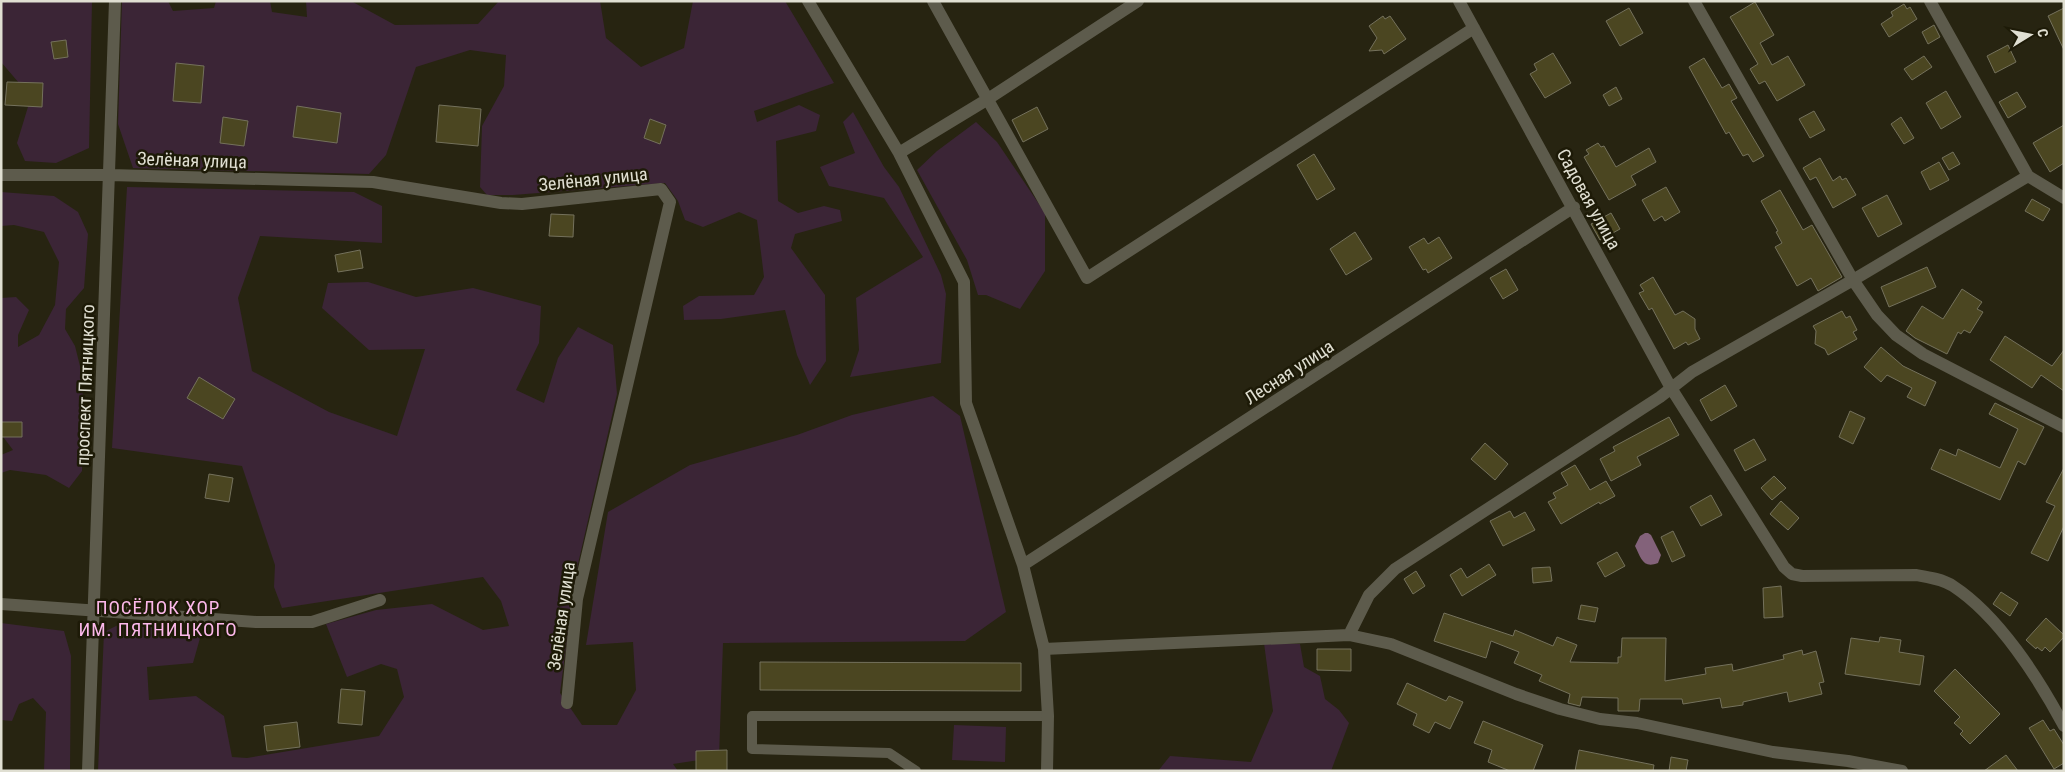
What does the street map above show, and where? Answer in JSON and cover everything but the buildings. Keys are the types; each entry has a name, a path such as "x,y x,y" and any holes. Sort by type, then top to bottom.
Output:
{"street":[{"name":"проспект Пятницкого","path":"88,771 115,1"},
{"path":"808,1 899,153 964,282 966,402 1023,565 1044,649 1048,716 1047,771"},
{"path":"933,1 1087,278 1474,28"},
{"path":"899,153 988,100 1138,1"},
{"name":"Садовая улица","path":"1459,1 1574,207 1671,388 1784,568 1792,574 1802,576 1916,575 1934,578 1952,586 1984,612 2021,654 2064,726"},
{"path":"1694,1 1853,280 1877,315 1896,334 1923,354 2064,427"},
{"path":"1930,1 2028,176 2048,190 2064,198"},
{"name":"Зелёная улица","path":"1,175 110,175 373,182 501,203 522,204 662,189 670,202 577,600 567,703"},
{"path":"1349,635 1369,595 1395,569 1671,388 1692,372 1853,280 2028,176"},
{"name":"Лесная улица","path":"1023,565 1574,207"},
{"path":"1,604 256,622 312,622 380,600"},
{"path":"1044,649 1349,635 1391,644 1516,694 1560,709 1600,719 1637,724 1772,752 1848,761 1902,771"}],"lane":[{"path":"916,771 889,753 752,749 752,716 1048,716"}],"shaded area":[{"path":"1,1 92,1 89,148 56,163 25,161 17,143 31,97 1,62"},
{"path":"122,1 168,1 173,11 214,8 216,1 270,1 272,12 307,17 306,1 351,1 395,25 478,24 499,1 600,1 606,38 641,67 684,48 693,1 785,1 834,83 754,111 757,122 799,105 820,115 816,131 776,141 778,201 798,213 824,206 840,210 842,221 795,234 791,248 825,295 826,361 810,385 797,355 785,310 721,319 684,320 683,306 699,296 754,295 764,277 757,220 739,212 703,227 685,220 678,201 665,183 513,195 487,195 480,187 482,126 504,86 506,55 470,50 416,67 386,155 369,174 133,168 118,124"},
{"path":"853,112 884,167 899,187 941,275 946,294 941,363 850,377 859,350 856,298 923,257 884,198 829,186 820,167 855,153 843,122"},
{"path":"976,122 997,142 1045,213 1045,271 1020,309 986,295 978,295 967,260 917,170 937,151"},
{"path":"127,187 354,192 382,206 382,243 260,236 238,298 252,371 329,412 397,436 425,349 369,350 322,308 328,283 368,282 416,297 473,288 541,306 539,343 516,390 544,403 558,358 578,327 613,345 617,394 575,577 560,693 582,725 617,725 636,690 633,642 586,645 608,512 690,465 797,435 852,415 933,396 960,416 1006,612 965,641 723,643 719,757 673,764 678,771 98,771 104,632 118,625 202,631 193,663 147,667 149,700 196,696 224,716 232,757 247,758 379,736 404,697 397,669 381,664 347,677 326,624 376,610 432,604 483,630 509,626 501,601 483,577 282,608 274,587 275,565 242,466 112,448"},
{"path":"1,192 54,196 78,212 88,234 84,288 66,309 65,329 75,346 83,378 82,471 69,488 46,475 10,470 1,473 1,455 13,450 1,434 1,298 16,297 29,310 18,335 18,347 39,335 55,305 59,262 44,232 14,225 1,226"},
{"path":"1645,533 1651,535 1661,555 1658,563 1649,565 1643,561 1635,546 1640,536"},
{"path":"1,623 64,631 71,656 70,771 44,771 46,712 33,698 19,704 12,721 1,720"},
{"path":"1264,643 1300,644 1304,667 1320,676 1325,699 1339,710 1349,723 1331,771 1158,771 1170,756 1251,762 1273,711"},
{"path":"954,725 1006,727 1005,762 952,760"}],"district":[{"name":"ПОСЁЛОК ХОР ИМ. ПЯТНИЦКОГО","path":"158,618"}]}
